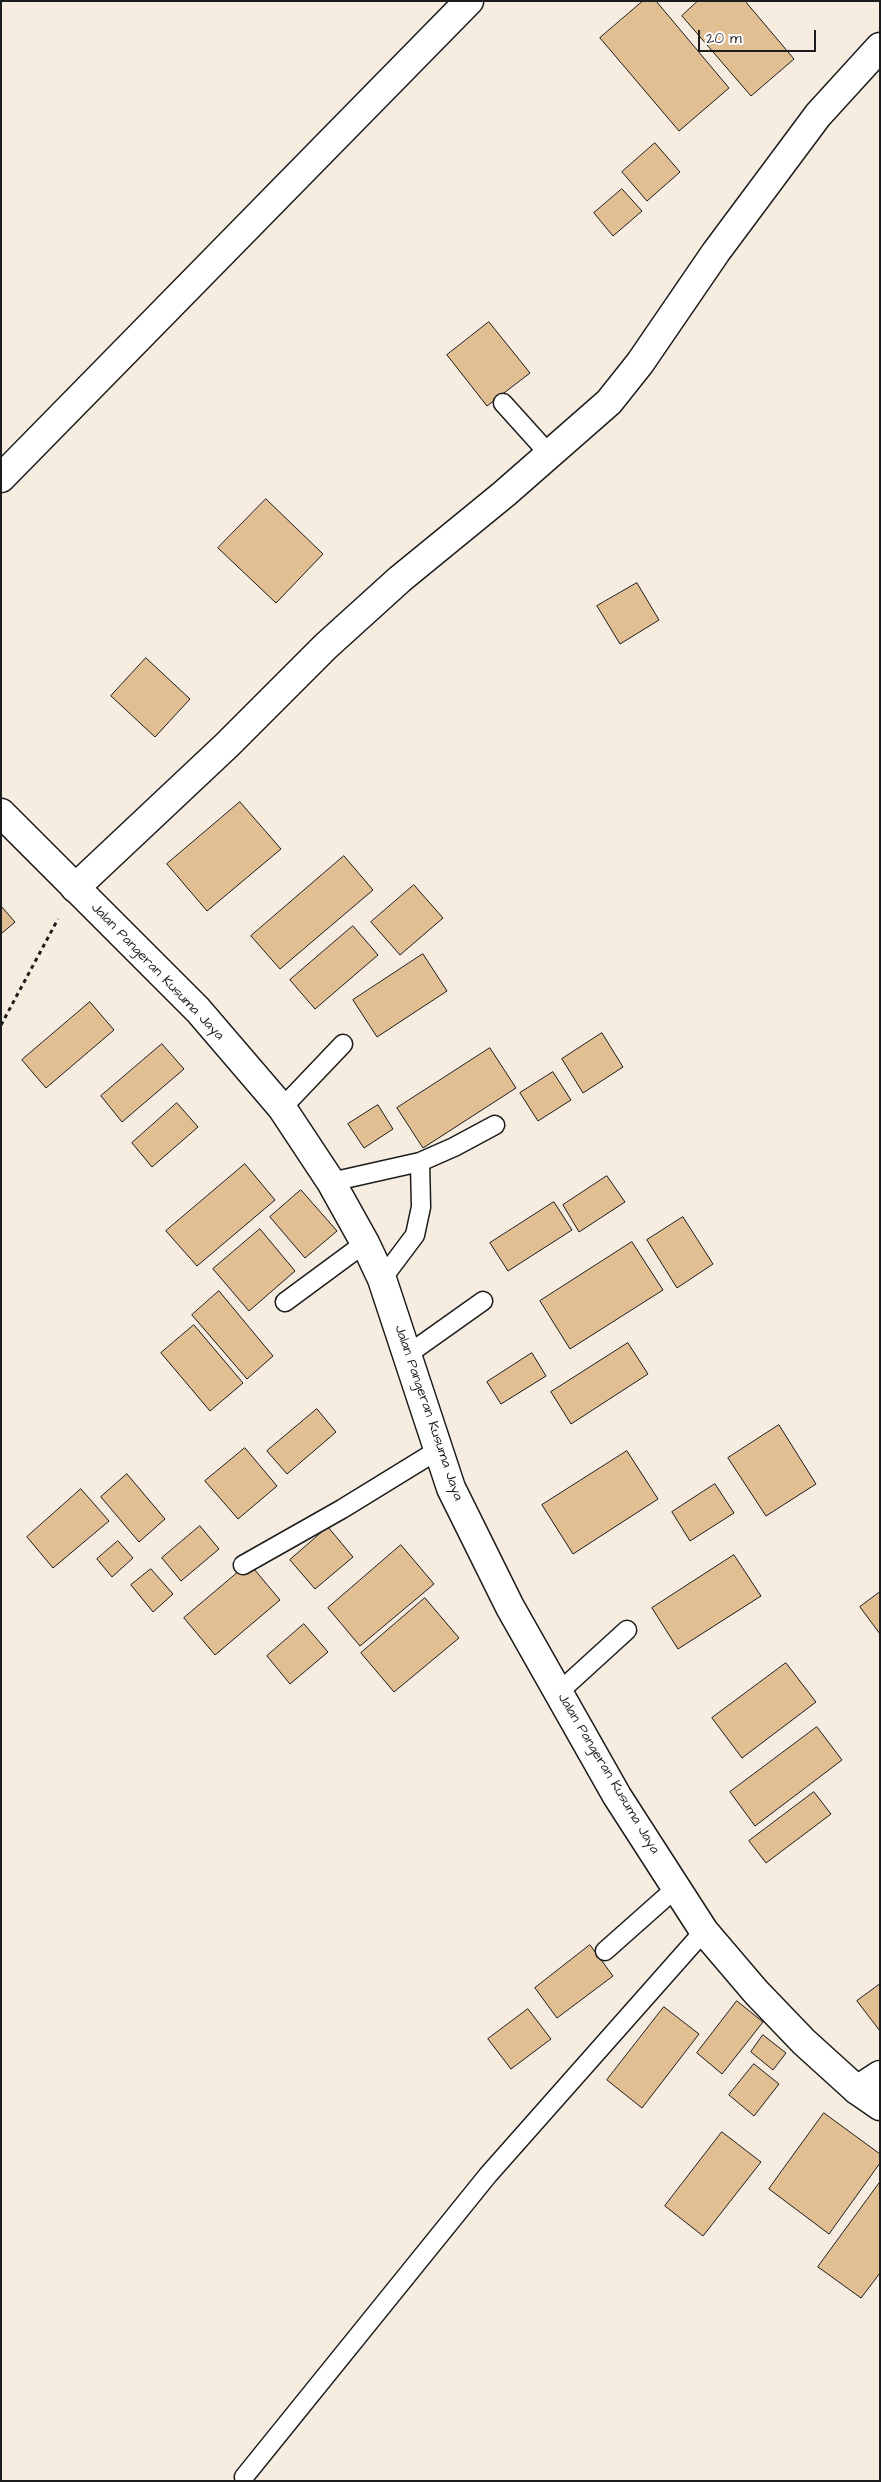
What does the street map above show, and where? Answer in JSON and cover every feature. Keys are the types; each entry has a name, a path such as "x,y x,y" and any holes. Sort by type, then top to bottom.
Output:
{"street":[{"path":"1,478 469,1"},
{"path":"75,888 227,745 326,646 400,579 609,402 640,363 716,252 818,115 880,47"},
{"name":"Jalan Pangeran Kusuma Jaya","path":"1,813 198,1010 282,1108 331,1182 365,1243 382,1279 452,1488 476,1541 510,1607 617,1796 704,1931 756,1992 804,2042 869,2082 880,2106"}],"lane":[{"path":"503,403 549,454"},
{"path":"282,1108 343,1044"},
{"path":"331,1182 420,1162 454,1147 495,1125"},
{"path":"382,1279 415,1235 421,1207 420,1162"},
{"path":"285,1302 365,1243"},
{"path":"407,1356 483,1301"},
{"path":"243,1565 342,1509 438,1450"},
{"path":"559,1692 627,1630"},
{"path":"605,1950 676,1888"},
{"path":"244,2478 488,2175 704,1931"}],"path":[{"path":"1,1025 75,888"}],"building":[{"path":"643,1 656,1 729,88 679,131 600,38"},
{"path":"698,1 745,1 794,59 751,96 682,16"},
{"path":"655,143 680,172 647,201 622,172"},
{"path":"622,189 642,211 613,236 594,213"},
{"path":"489,322 530,373 487,406 447,355"},
{"path":"266,499 323,554 276,603 218,548"},
{"path":"637,583 659,620 620,644 597,606"},
{"path":"146,658 190,699 155,737 111,696"},
{"path":"240,802 281,849 207,911 167,864"},
{"path":"344,856 373,890 280,969 251,936"},
{"path":"414,885 443,918 400,955 371,922"},
{"path":"1,906 15,922 1,934"},
{"path":"353,926 378,955 315,1009 290,980"},
{"path":"423,954 447,991 377,1037 353,1000"},
{"path":"90,1002 114,1030 46,1088 22,1060"},
{"path":"602,1033 623,1067 583,1093 562,1059"},
{"path":"162,1044 184,1069 122,1122 101,1096"},
{"path":"490,1048 516,1088 423,1148 397,1108"},
{"path":"553,1072 571,1100 538,1121 520,1093"},
{"path":"177,1103 198,1127 152,1167 132,1143"},
{"path":"378,1105 393,1129 364,1148 348,1124"},
{"path":"245,1164 275,1200 197,1266 166,1231"},
{"path":"607,1176 625,1202 579,1232 563,1205"},
{"path":"301,1190 337,1231 305,1258 270,1217"},
{"path":"554,1202 572,1230 508,1271 490,1243"},
{"path":"683,1217 713,1264 677,1288 647,1240"},
{"path":"260,1229 295,1271 249,1311 213,1269"},
{"path":"632,1242 663,1290 570,1349 540,1301"},
{"path":"219,1291 273,1356 247,1379 192,1315"},
{"path":"194,1325 243,1383 210,1411 161,1353"},
{"path":"628,1343 648,1374 571,1424 551,1392"},
{"path":"532,1353 546,1376 501,1404 487,1382"},
{"path":"317,1409 336,1432 287,1474 267,1451"},
{"path":"779,1425 816,1484 766,1516 728,1458"},
{"path":"245,1448 277,1486 238,1519 205,1481"},
{"path":"627,1451 658,1499 573,1554 542,1505"},
{"path":"127,1474 165,1519 139,1542 101,1497"},
{"path":"715,1484 734,1513 690,1541 672,1512"},
{"path":"81,1489 109,1521 53,1568 27,1537"},
{"path":"200,1526 219,1549 181,1581 162,1558"},
{"path":"328,1527 353,1557 315,1589 290,1560"},
{"path":"118,1541 133,1558 112,1577 97,1559"},
{"path":"401,1545 434,1584 360,1646 328,1608"},
{"path":"734,1555 761,1596 678,1649 652,1608"},
{"path":"249,1563 280,1600 215,1655 184,1618"},
{"path":"151,1569 173,1594 153,1612 131,1585"},
{"path":"880,1592 880,1634 860,1607"},
{"path":"425,1598 459,1638 394,1692 361,1653"},
{"path":"304,1624 328,1652 290,1684 267,1656"},
{"path":"786,1663 816,1702 742,1758 712,1718"},
{"path":"817,1727 842,1760 755,1826 730,1792"},
{"path":"814,1792 831,1814 766,1863 749,1841"},
{"path":"590,1945 613,1976 557,2018 535,1988"},
{"path":"880,1984 880,2031 857,2001"},
{"path":"737,2001 763,2022 722,2074 697,2053"},
{"path":"664,2007 699,2034 642,2108 607,2080"},
{"path":"528,2009 551,2039 511,2069 488,2039"},
{"path":"763,2035 786,2053 773,2070 751,2052"},
{"path":"754,2064 779,2084 754,2116 729,2095"},
{"path":"824,2113 880,2154 880,2163 829,2234 769,2189"},
{"path":"722,2132 761,2162 703,2236 665,2206"},
{"path":"880,2182 880,2273 861,2298 818,2267"}]}
